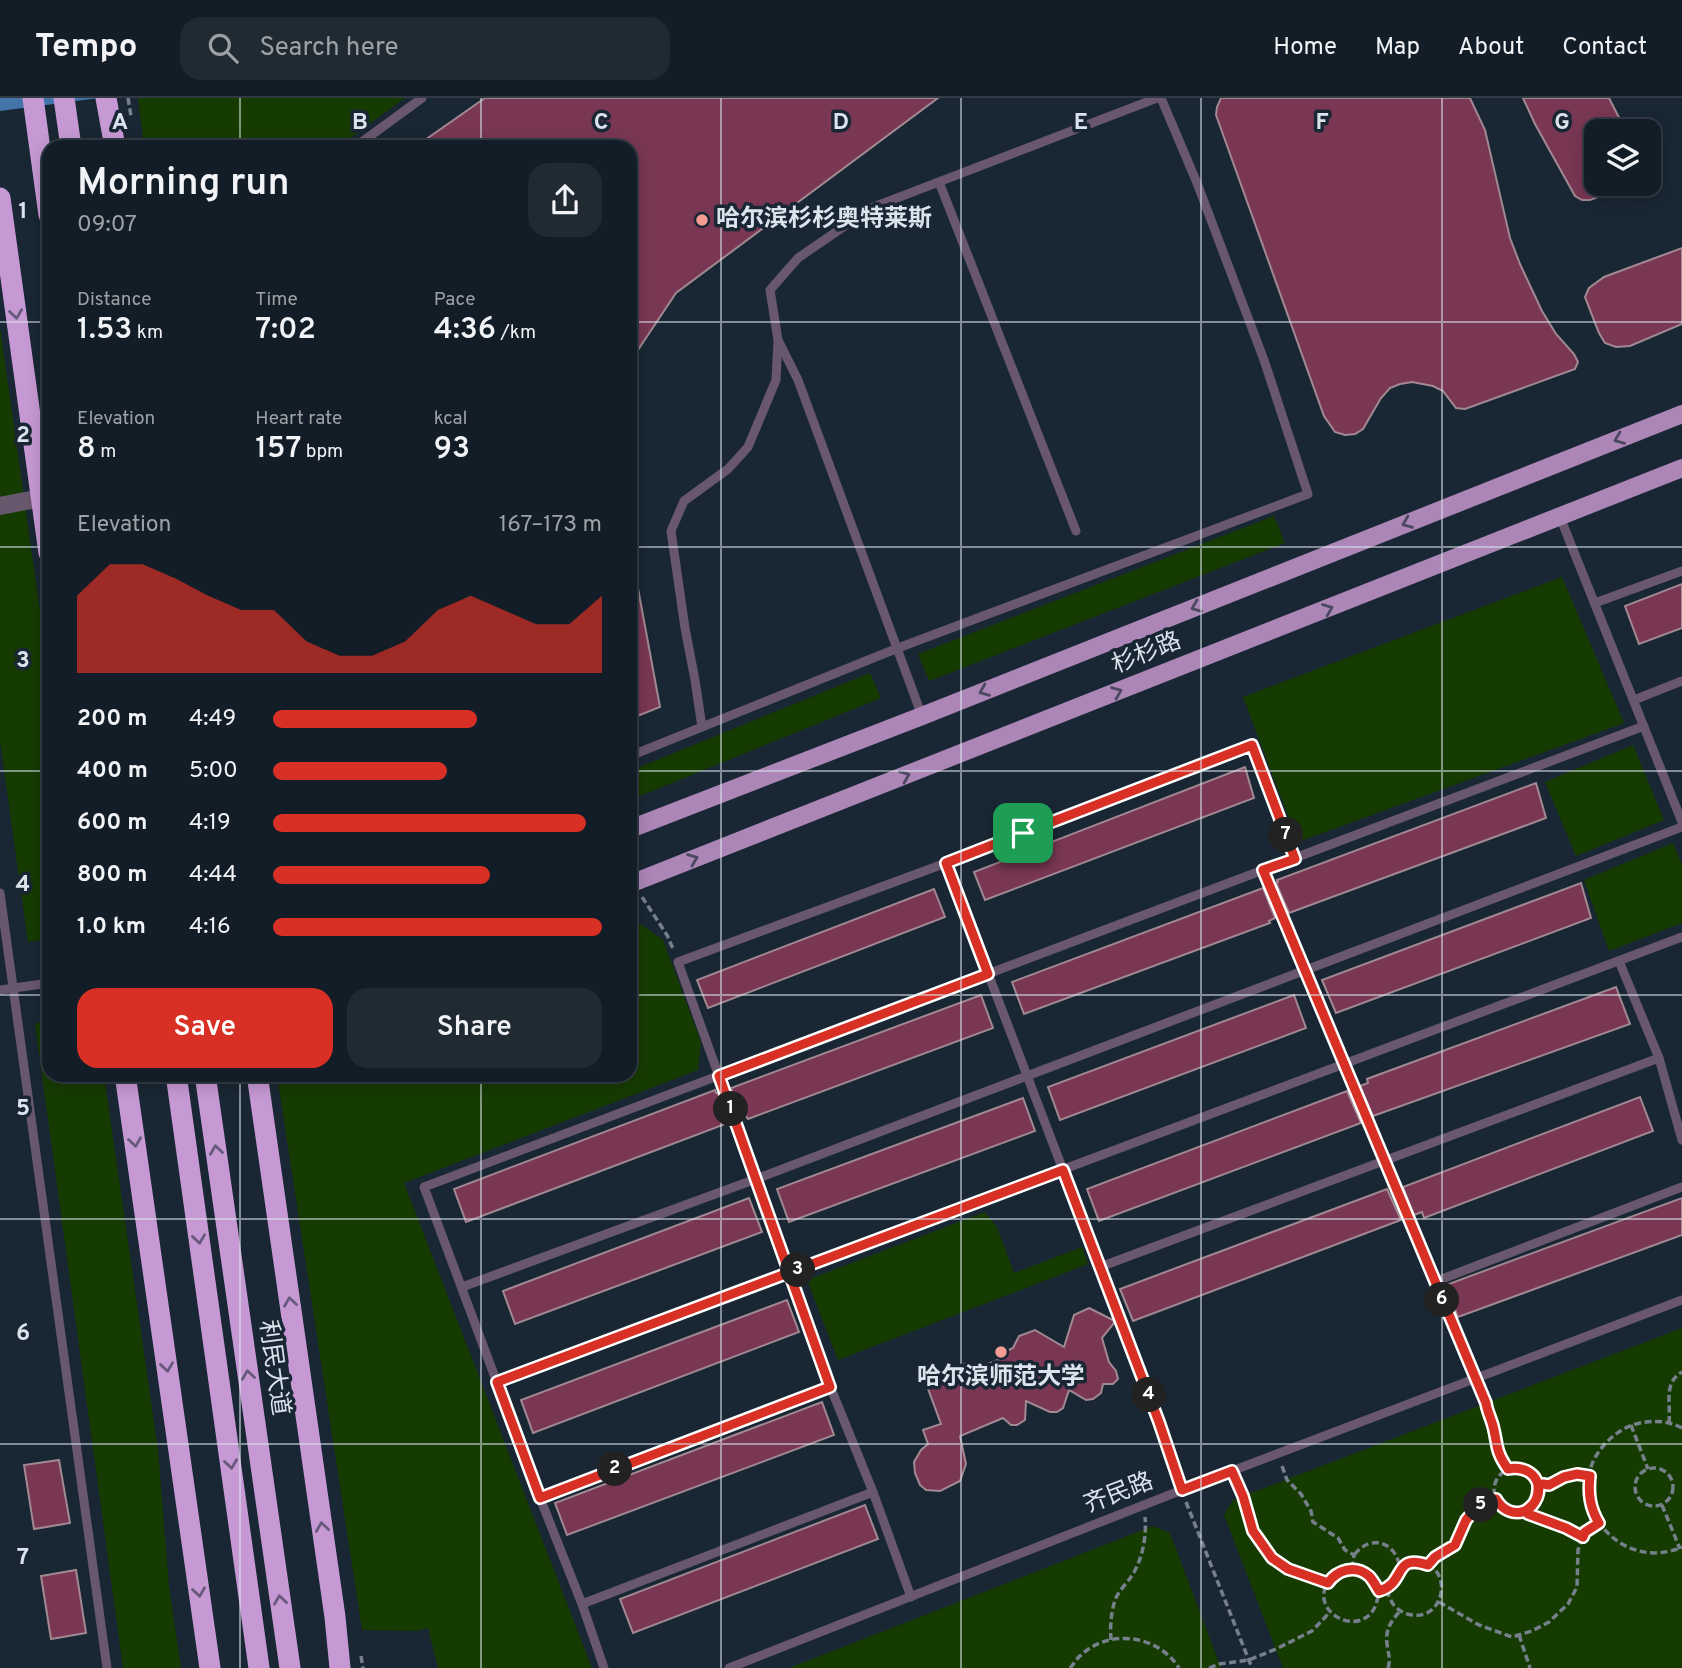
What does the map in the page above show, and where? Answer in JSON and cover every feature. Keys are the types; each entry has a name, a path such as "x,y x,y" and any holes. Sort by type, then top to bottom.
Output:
{"highway":[{"path":"107,102 114,140"},
{"path":"65,105 70,140"},
{"path":"34,107 42,165"},
{"path":"0,198 42,505"},
{"path":"126,1082 210,1668"},
{"path":"177,1082 259,1668"},
{"name":"利民大道","path":"206,1082 290,1668"},
{"path":"258,1082 340,1668"}],"main road":[{"name":"杉杉路","path":"637,826 1682,414"},
{"name":"杉杉路","path":"637,882 1682,468"}],"street":[{"path":"0,506 41,498"}],"lane":[{"path":"365,140 422,98"},
{"path":"637,753 702,727 898,648 1308,495 1264,360 1196,183 1159,98 871,208 798,258 771,290 778,340 776,380 748,447 728,469 684,501 671,531 702,727"},
{"path":"939,182 1076,531"},
{"path":"778,340 798,380 922,716"},
{"path":"462,1287 1027,1076 1682,824 1560,517"},
{"path":"1595,603 1682,571"},
{"path":"1634,700 1682,681"},
{"path":"604,1668 424,1187 1644,726"},
{"path":"911,1597 873,1492 830,1387 678,962 946,863 1252,745 1295,859"},
{"path":"946,863 1159,1422 1182,1490"},
{"path":"1263,870 1475,1379"},
{"path":"0,893 107,1668"},
{"path":"497,1382 1682,937"},
{"path":"1619,961 1659,1058 1682,1140"},
{"path":"0,990 42,984"},
{"path":"1100,1266 1659,1058"},
{"path":"1434,1282 1682,1186"},
{"name":"齐民路","path":"729,1668 1143,1505 1682,1300"},
{"path":"540,1498 830,1387"},
{"path":"582,1604 873,1492"}],"path":[{"path":"128,98 131,116"},
{"path":"637,892 667,935 678,962"},
{"path":"1669,1423 1669,1388 1673,1377 1682,1371"},
{"path":"1475,1379 1486,1403 1497,1449 1508,1469"},
{"path":"1661,1505 1681,1548 1659,1553 1638,1552 1619,1544 1603,1530 1593,1512 1588,1492 1590,1471 1598,1452 1612,1436 1630,1425 1653,1421 1676,1424 1682,1428"},
{"path":"1630,1425 1648,1469"},
{"path":"1278,1454 1286,1479 1301,1494 1311,1511 1313,1522 1338,1538 1345,1550 1354,1555"},
{"path":"1654,1467 1667,1472 1671,1477 1673,1490 1667,1501 1661,1505 1644,1503 1636,1494 1638,1476 1654,1467"},
{"path":"1508,1469 1530,1472 1538,1486 1536,1501 1525,1511 1511,1512 1499,1505 1496,1499 1497,1479 1508,1469"},
{"path":"1232,1471 1243,1496 1253,1531 1272,1558 1288,1569 1328,1583"},
{"path":"1538,1486 1549,1485 1577,1474 1590,1476"},
{"path":"1182,1490 1252,1668"},
{"path":"1428,1565 1435,1557 1455,1545 1466,1520 1478,1506 1496,1499"},
{"path":"1111,1640 1110,1625 1116,1598 1134,1573 1141,1555 1146,1529 1143,1505"},
{"path":"1525,1511 1583,1537"},
{"path":"1439,1601 1479,1625 1512,1637 1532,1631 1549,1622 1568,1604 1577,1587 1578,1550 1585,1532 1599,1523"},
{"path":"1352,1570 1354,1555 1359,1549 1374,1543 1390,1547 1396,1553 1400,1569 1393,1584 1379,1591"},
{"path":"1386,1589 1394,1605 1409,1615 1427,1613 1439,1601 1442,1585 1435,1570 1420,1562 1412,1562 1400,1569"},
{"path":"1345,1570 1362,1572 1369,1576 1379,1591 1370,1614 1354,1622 1336,1618 1325,1604 1324,1595 1328,1583 1337,1573 1345,1570"},
{"path":"1388,1668 1391,1660 1387,1641 1390,1623 1401,1611"},
{"path":"1209,1668 1249,1660 1276,1649 1312,1631 1330,1612"},
{"path":"1519,1635 1530,1668"},
{"path":"1070,1668 1081,1655 1100,1643 1119,1638 1140,1639 1158,1647 1174,1660 1179,1668"},
{"path":"361,1656 363,1668"}],"green space":[{"path":"138,98 405,98 348,140 143,140"},
{"path":"0,328 42,625 42,940 28,942 0,741"},
{"path":"1274,516 1285,543 929,681 918,654"},
{"path":"1562,577 1624,723 1298,842 1243,697"},
{"path":"870,673 881,698 637,797 637,768"},
{"path":"1633,745 1664,820 1576,856 1545,782"},
{"path":"1673,843 1682,865 1682,923 1609,951 1584,880"},
{"path":"641,924 663,940 701,1042 698,1070 404,1183 592,1668 438,1668 428,1628 416,1631 362,1630 278,1082 637,1082 637,925"},
{"path":"42,1022 42,1075 35,1024"},
{"path":"43,1082 105,1082 158,1450 169,1586 181,1668 123,1668"},
{"path":"985,1212 997,1227 1014,1273 1082,1247 1088,1264 838,1360 807,1280"},
{"path":"1682,1328 1682,1668 1283,1668 1224,1515 1233,1500"},
{"path":"1153,1526 1170,1533 1221,1668 789,1668"}],"water":[{"path":"0,98 99,98 0,111"}],"building":[{"name":"哈尔滨杉杉奥特莱斯","path":"485,98 938,98 676,293 637,352 637,140 425,140"},
{"path":"1221,98 1470,98 1485,130 1510,238 1520,264 1542,311 1556,334 1574,354 1578,362 1575,369 1465,409 1456,408 1443,391 1433,386 1412,382 1400,384 1390,388 1381,398 1363,429 1355,434 1335,432 1324,416 1216,115"},
{"path":"1523,98 1609,98 1620,119 1584,119 1584,196 1600,196 1582,200 1575,196"},
{"path":"1682,248 1682,324 1630,346 1616,347 1605,343 1585,297 1589,288 1604,277"},
{"path":"637,583 660,707 637,716"},
{"path":"1682,584 1682,628 1639,644 1625,606"},
{"path":"1245,767 1254,798 985,900 974,872"},
{"path":"1536,783 1546,818 1289,913 1277,880"},
{"path":"1581,883 1591,918 1336,1013 1322,980"},
{"path":"1263,888 1275,918 1269,921 1270,923 1024,1014 1012,982"},
{"path":"934,889 945,917 708,1008 697,980"},
{"path":"1616,987 1630,1024 1373,1116 1360,1086 1368,1083 1367,1079"},
{"path":"981,995 993,1028 748,1119 746,1116 741,1118 731,1088"},
{"path":"1294,995 1306,1028 1060,1120 1048,1087"},
{"path":"715,1090 728,1123 466,1222 454,1189"},
{"path":"1347,1091 1361,1123 1099,1221 1087,1189"},
{"path":"1640,1097 1653,1131 1424,1218 1422,1212 1414,1215 1403,1187"},
{"path":"1023,1098 1035,1131 789,1222 777,1189"},
{"path":"1387,1189 1401,1220 1133,1321 1120,1289"},
{"path":"749,1198 762,1232 515,1324 503,1291"},
{"path":"1682,1198 1682,1235 1458,1317 1446,1285"},
{"path":"787,1300 799,1332 533,1433 521,1400"},
{"path":"1089,1308 1113,1320 1114,1323 1102,1338 1109,1362 1118,1379 1113,1384 1103,1384 1101,1393 1093,1399 1086,1400 1069,1390 1063,1408 1057,1412 1050,1412 1026,1401 1025,1420 1017,1425 1011,1425 1003,1418 960,1436 966,1464 960,1481 940,1491 926,1490 920,1485 914,1462 928,1444 923,1430 941,1424 927,1386 954,1377 956,1370 965,1364 976,1369 1005,1357 1004,1352 1013,1348 1019,1336 1035,1330 1064,1347 1074,1315"},
{"path":"822,1402 834,1435 567,1535 555,1503"},
{"path":"59,1460 70,1523 34,1529 24,1465"},
{"path":"865,1505 878,1539 633,1633 620,1599"},
{"path":"76,1570 86,1633 51,1639 41,1576"}],"place":[{"name":"哈尔滨杉杉奥特莱斯","path":"702,220"},
{"name":"哈尔滨师范大学","path":"1001,1352"}],"route":[{"path":"1023,833 946,863 988,974 719,1076 755,1179 789,1273 810,1330 830,1387 540,1498 497,1382 789,1273 1063,1170 1159,1422 1182,1490 1232,1471 1243,1496 1253,1531 1272,1558 1288,1569 1328,1583 1337,1573 1345,1570 1362,1572 1369,1576 1379,1591 1393,1584 1404,1565 1412,1562 1428,1565 1435,1557 1455,1545 1466,1520 1478,1506 1496,1499 1505,1510 1518,1513 1525,1511 1536,1501 1538,1486 1549,1485 1577,1474 1590,1476 1588,1492 1599,1523 1585,1532 1583,1537 1528,1514 1525,1511 1532,1507 1536,1501 1539,1493 1538,1486 1535,1478 1523,1469 1508,1469 1502,1462 1486,1403 1263,870 1295,859 1252,745 1023,833"}]}
